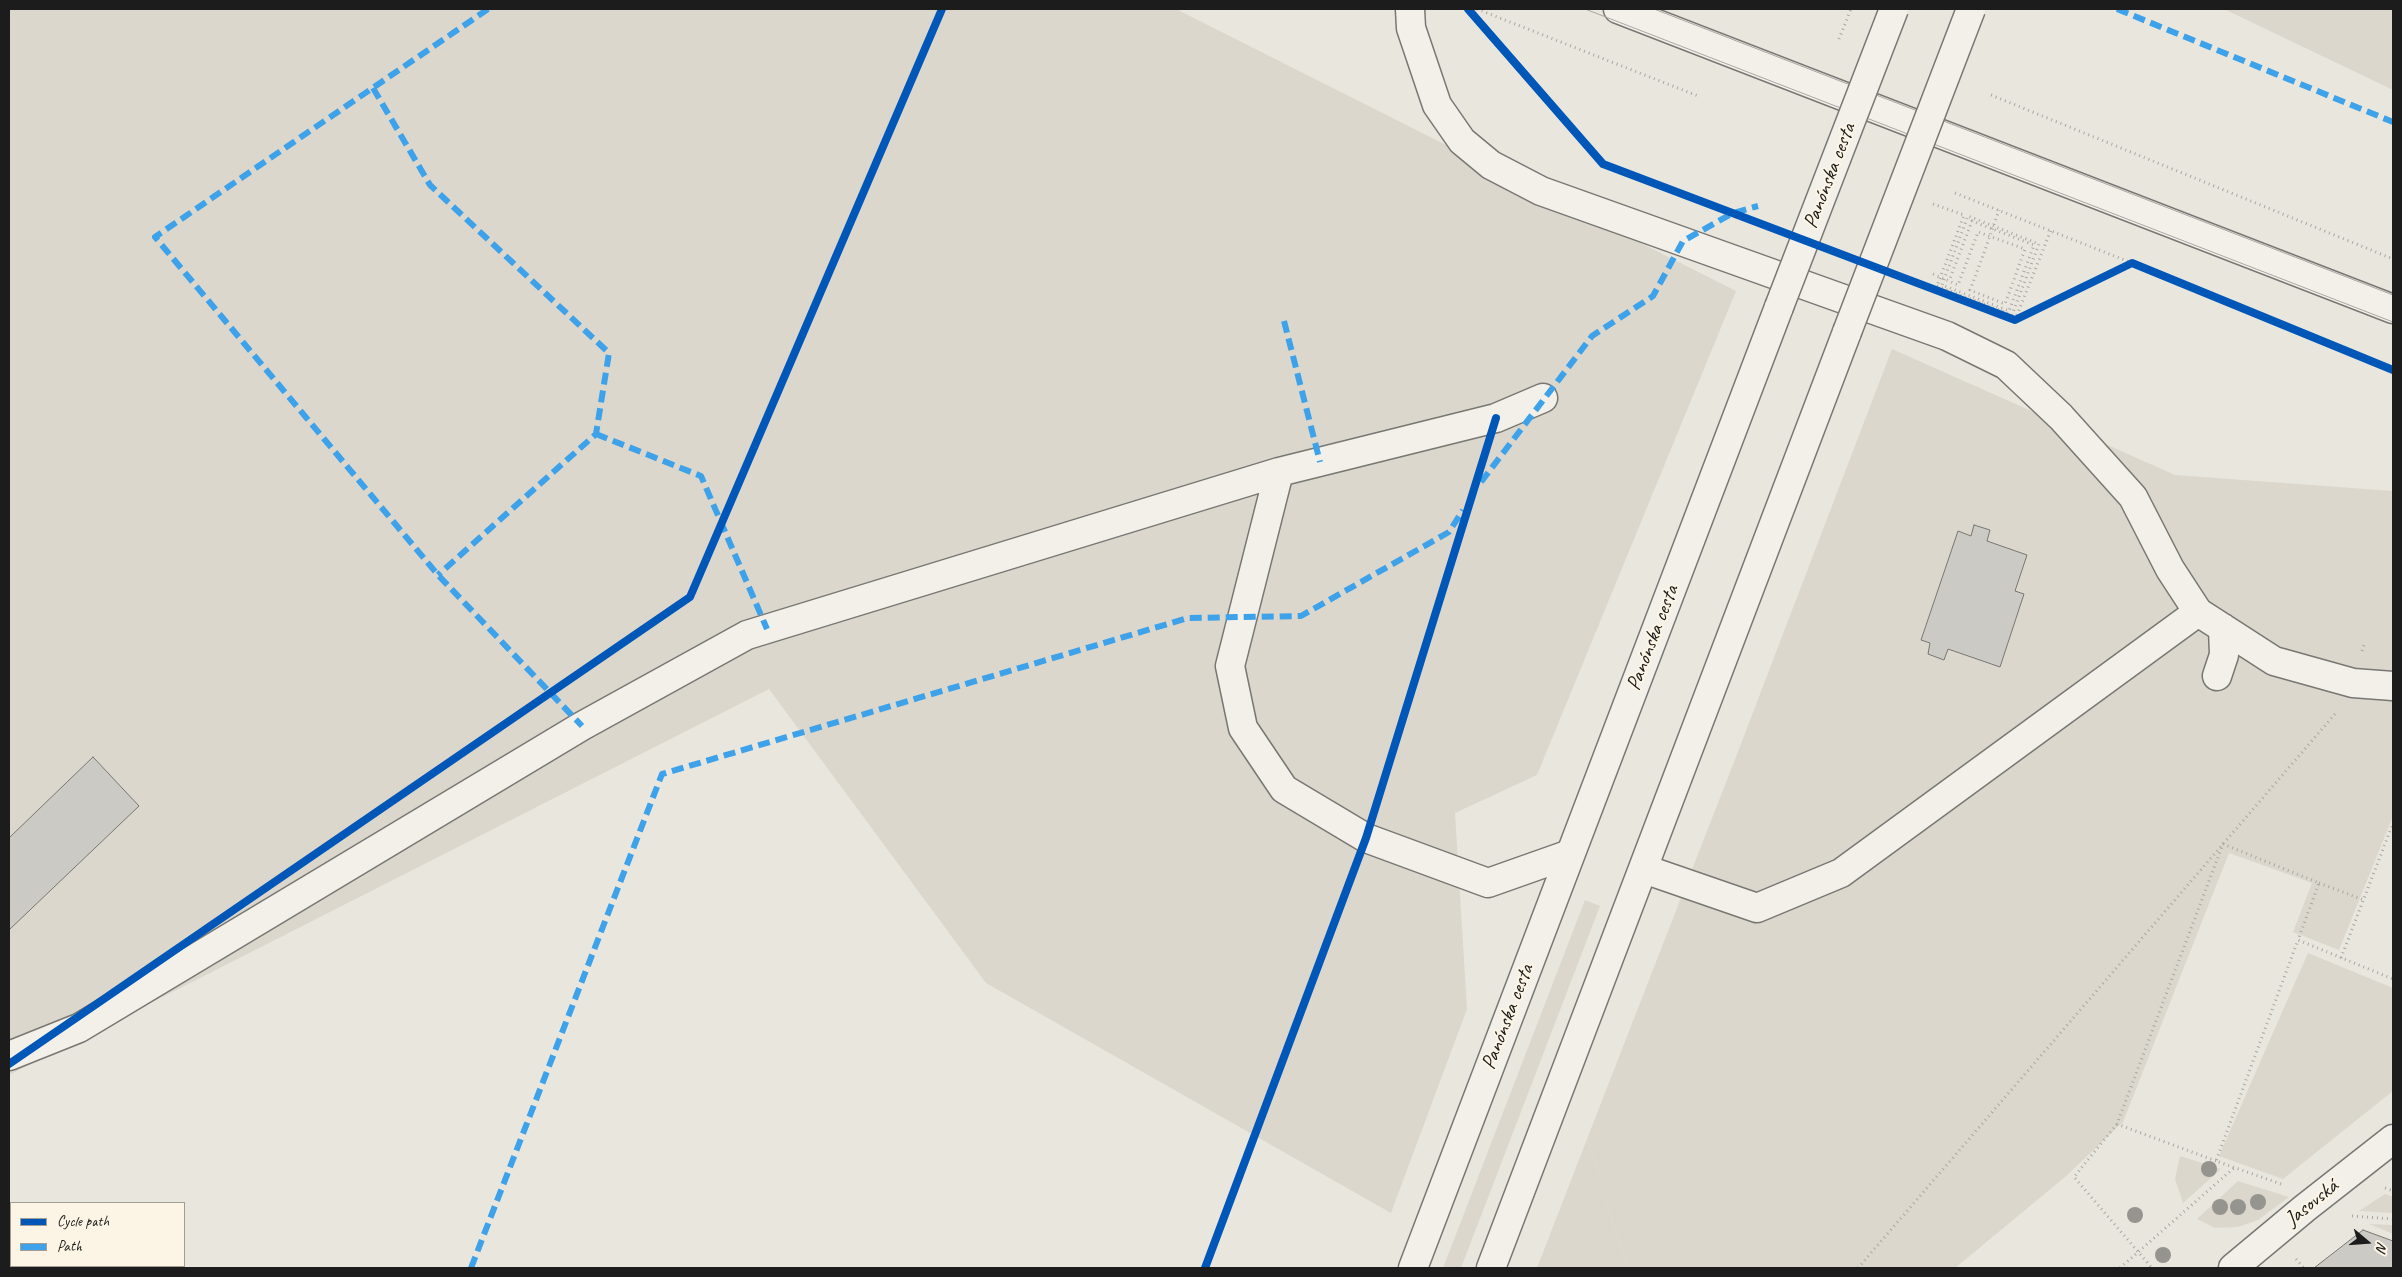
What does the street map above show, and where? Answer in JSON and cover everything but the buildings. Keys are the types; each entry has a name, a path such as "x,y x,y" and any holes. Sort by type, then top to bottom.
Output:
{"main road":[{"path":"1410,9 1411,28 1438,105 1462,141 1491,165 1541,191 1947,336 2006,365 2061,417 2133,497 2170,569 2198,612 2274,661 2353,683 2393,686"},
{"path":"1618,9 2393,309"},
{"name":"Panónska cesta","path":"1413,1268 1894,9"},
{"path":"1491,1268 1971,9"},
{"path":"9,1056 79,1028 582,726 748,635 1279,472 1496,418 1542,398"},
{"path":"1279,472 1230,666 1243,728 1284,789 1366,838 1488,883 1570,854"},
{"path":"1644,869 1757,908 1841,873 2198,612"},
{"path":"2217,676 2224,655 2223,628"},
{"name":"Jasovská","path":"2232,1268 2393,1139"}],"path":[{"path":"1468,9 1698,96"},
{"path":"1839,39 1851,9"},
{"path":"1991,95 2393,259"},
{"path":"1955,192 2132,262"},
{"path":"1930,203 1964,215 1937,286 2012,315 2040,244 1968,216 1942,285 2009,311 2034,245 1972,222 1949,281"},
{"path":"1933,274 1958,285 1978,232 2025,249 2005,304 1970,290 1984,252 1999,210"},
{"path":"2015,320 2051,230"},
{"path":"2124,267 2132,262"},
{"path":"1924,286 2015,320 2024,316"},
{"path":"1858,1268 2336,712"},
{"path":"2340,958 2393,823"},
{"path":"2223,844 2364,900"},
{"path":"2152,1268 2074,1177 2117,1124 2223,844"},
{"path":"2216,1161 2319,883"},
{"path":"2298,940 2393,979"},
{"path":"2117,1124 2288,1187 2305,1208 2293,1255 2304,1268"},
{"path":"2120,1268 2140,1253 2235,1168"},
{"path":"2346,1216 2393,1219"}],"shaded area":[{"path":"9,9 1176,9 1736,291 1537,775 1455,813 1467,1009 1391,1213 986,983 769,689 9,1075"},
{"path":"2224,9 2393,9 2393,90"},
{"path":"1892,349 2175,475 2393,491 2393,816 2339,950 2293,932 2312,883 2229,853 2123,1122 2065,1177 1955,1268 1628,1268 1587,1139"},
{"path":"1585,900 1600,906 1461,1268 1443,1268"},
{"path":"2308,953 2393,988 2393,1091 2283,1179 2219,1156"},
{"path":"1587,1139 1628,1268 1537,1268"},
{"path":"2180,1156 2221,1169 2183,1203 2175,1179"},
{"path":"2238,1181 2289,1197 2258,1220 2238,1227 2215,1228 2197,1219"},
{"path":"2385,1194 2393,1197 2393,1213 2359,1211"},
{"path":"2369,1224 2393,1225 2393,1234"}],"tram line":[{"path":"1585,9 2393,322"},
{"path":"1654,9 2393,295"}],"marked path":[{"path":"488,9 155,237 438,575 582,726"},
{"path":"2117,9 2393,122"},
{"path":"373,88 430,185 609,353 596,434 438,575"},
{"path":"1481,482 1592,336 1653,296 1683,241 1733,213 1758,206"},
{"path":"1284,321 1320,462"},
{"path":"596,434 701,476 767,629"},
{"path":"471,1268 662,774 1188,618 1301,616 1449,532 1463,510"}],"cycle path":[{"path":"9,1064 690,597 942,9"},
{"path":"1468,9 1603,164 2015,320 2132,263 2393,370"},
{"path":"1205,1268 1366,838 1496,418"}]}
